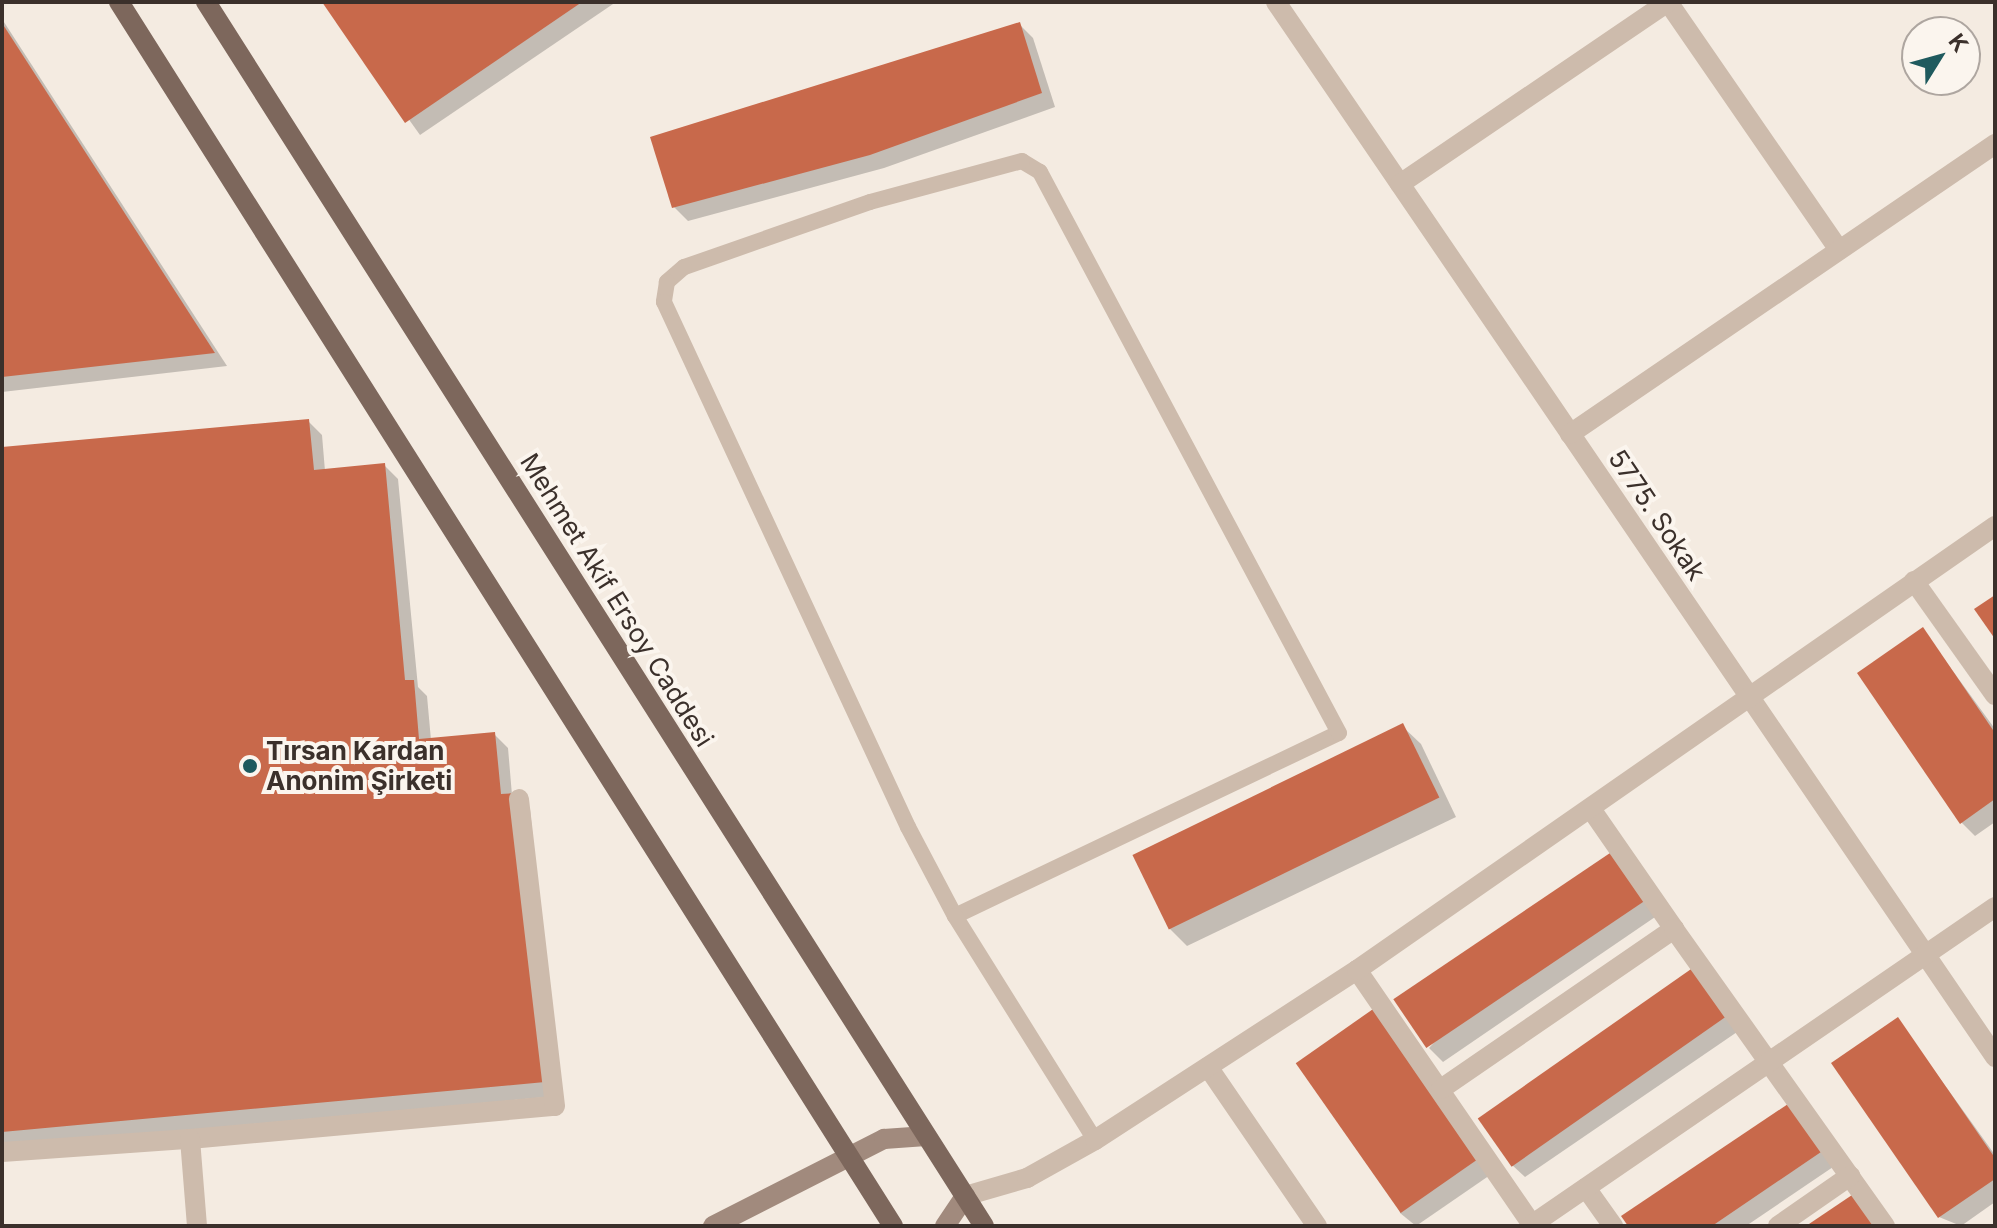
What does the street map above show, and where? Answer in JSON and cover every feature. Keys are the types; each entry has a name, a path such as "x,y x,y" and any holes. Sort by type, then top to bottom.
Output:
{"main road":[{"path":"119,2 893,1226"},
{"name":"Mehmet Akif Ersoy Caddesi","path":"206,2 984,1226"},
{"path":"713,1226 898,1133 926,1136"},
{"path":"945,1226 965,1196"}],"street":[{"name":"5775. Sokak","path":"1276,2 1995,1057"},
{"path":"1400,184 1668,2 1839,250"},
{"path":"1570,434 1995,144"},
{"path":"965,1196 1027,1178 1095,1140 1208,1067 1357,970 1995,526"},
{"path":"1914,581 1995,695"},
{"path":"2,1152 190,1139 555,1106 519,799"},
{"path":"1591,809 1885,1226"},
{"path":"1357,970 1531,1225 1995,907"},
{"path":"1441,1089 1674,929"},
{"path":"1208,1067 1317,1226"},
{"path":"190,1139 197,1226"},
{"path":"1778,1226 1850,1176"},
{"path":"1586,1188 1613,1226"}],"lane":[{"path":"955,916 1339,733 1040,172 1022,161 870,202 684,267 667,282 664,302 955,916 1095,1140"}],"building":[{"path":"322,2 582,2 405,123"},
{"path":"1020,22 1042,93 870,155 672,208 650,137"},
{"path":"2,23 215,353 2,377"},
{"name":"Tırsan Kardan Anonim Şirketi","path":"309,419 314,470 385,463 405,680 414,680 419,739 495,732 501,794 517,793 545,1082 2,1132 2,447"},
{"path":"1995,595 1995,639 1974,609"},
{"path":"1923,627 1995,733 1995,799 1960,824 1857,673"},
{"path":"1403,723 1439,798 1169,930 1132,855"},
{"path":"1613,851 1646,900 1426,1048 1393,999"},
{"path":"1694,967 1728,1015 1512,1167 1478,1118"},
{"path":"1376,1007 1481,1157 1401,1213 1296,1063"},
{"path":"1898,1017 1995,1158 1995,1179 1938,1218 1831,1063"},
{"path":"1788,1104 1821,1152 1712,1226 1628,1226 1621,1216"},
{"path":"1855,1193 1877,1226 1806,1226"}],"place":[{"name":"Tırsan Kardan Anonim Şirketi","path":"250,766"}]}
